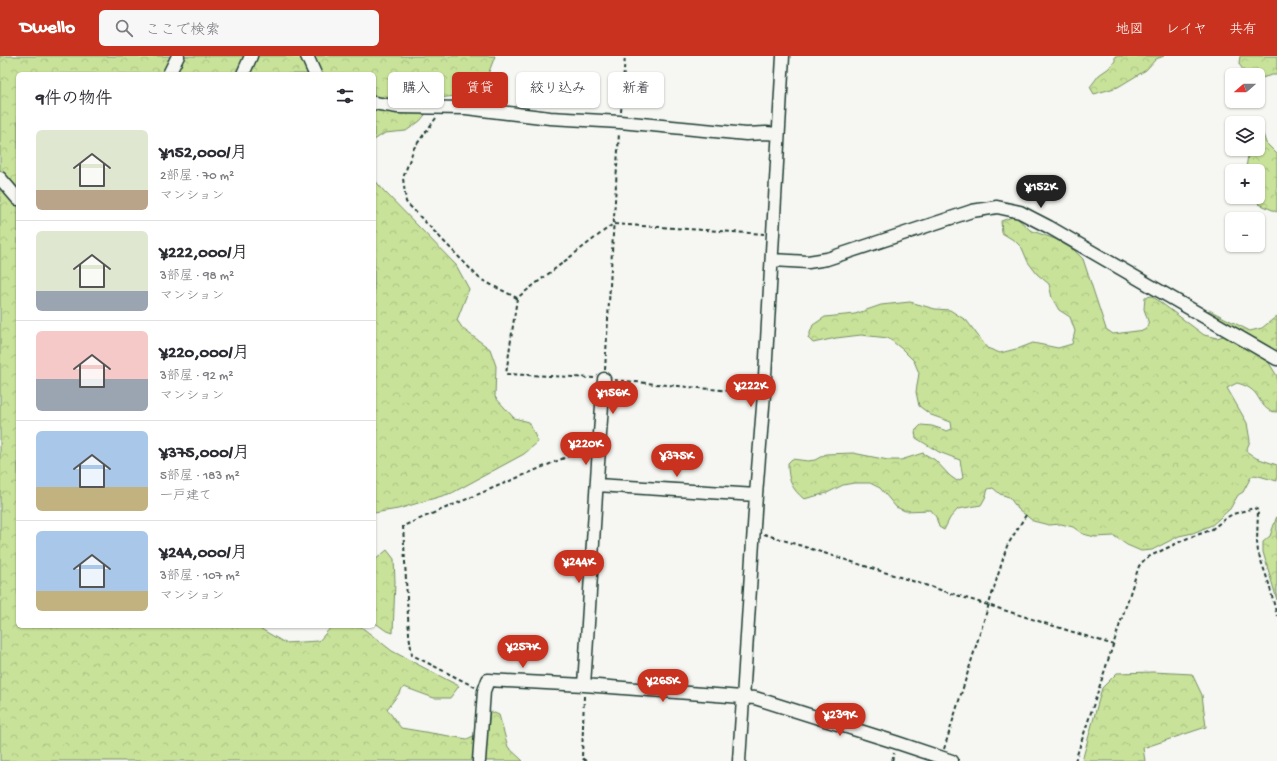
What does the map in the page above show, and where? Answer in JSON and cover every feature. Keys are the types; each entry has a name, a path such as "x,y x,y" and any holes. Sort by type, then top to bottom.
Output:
{"street":[{"path":"170,72 178,56"},
{"path":"244,72 251,56"},
{"path":"307,56 314,72"},
{"path":"739,761 753,532 764,394 783,56"},
{"path":"376,103 388,105"},
{"path":"444,108 466,108 550,118 620,122 746,134 778,134"},
{"path":"0,178 16,197"},
{"path":"772,260 808,262 827,259 972,211 997,207 1020,212 1049,227 1277,359"},
{"path":"584,685 598,449 604,379"},
{"path":"597,485 756,495"},
{"path":"479,761 484,691 488,680 584,685 755,698 947,759"}],"path":[{"path":"604,379 625,56"},
{"path":"443,108 414,148 403,178 406,202 480,279 517,298"},
{"path":"764,394 604,379 506,374 517,298 613,224 773,234"},
{"path":"484,691 412,655 409,634 403,526 576,453 598,449"},
{"path":"1075,761 1140,566 1146,558 1188,538 1211,530 1233,514 1254,508 1258,510 1258,552 1269,584 1277,616"},
{"path":"947,759 1007,546 1026,515"},
{"path":"753,532 763,533 1114,645"},
{"path":"584,685 582,758 586,761"}],"green space":[{"path":"0,56 495,56 489,72 452,72 452,96 444,97 444,72 388,72 388,108 431,108 420,121 406,131 385,133 376,139 376,72 16,72 16,628 259,628 285,643 319,641 330,628 363,628 392,651 459,686 450,698 434,698 404,687 387,709 401,728 467,739 488,729 490,711 499,715 508,747 523,761 0,761"},
{"path":"1115,56 1164,56 1156,59 1146,70 1118,87 1094,94 1090,87 1099,75 1109,68 1115,61"},
{"path":"1240,56 1277,56 1277,75 1265,77 1265,68 1242,68 1239,64"},
{"path":"1265,140 1277,154 1277,212 1259,204 1265,204 1265,164 1247,164 1248,156 1265,156"},
{"path":"376,181 456,265 469,289 457,320 463,329 490,349 496,366 495,397 514,418 529,422 538,442 524,454 452,493 398,509 376,513"},
{"path":"1015,216 1030,230 1055,239 1074,250 1083,259 1106,329 1113,334 1145,330 1149,324 1144,309 1145,297 1152,296 1204,335 1217,338 1223,336 1226,326 1204,313 1209,310 1250,331 1262,328 1277,316 1277,353 1275,353 1269,363 1277,376 1277,412 1267,409 1250,388 1237,383 1227,388 1247,423 1250,441 1246,451 1256,458 1277,465 1277,481 1255,475 1251,477 1243,492 1238,495 1230,509 1212,525 1193,533 1179,536 1152,550 1141,551 1127,545 1114,536 1095,537 1083,534 1073,527 1061,524 1049,525 1033,521 1018,509 1009,497 1000,494 993,488 988,489 981,505 958,509 950,518 944,530 939,527 936,517 931,510 905,511 896,507 880,488 870,483 843,485 827,493 804,499 800,495 791,483 788,463 792,459 808,461 815,460 826,454 853,453 888,460 901,460 923,453 935,460 950,476 957,481 963,478 960,460 939,452 916,438 915,431 921,425 932,426 947,431 952,429 951,422 931,415 919,406 916,392 919,373 914,361 888,338 861,335 813,343 808,338 813,325 825,317 855,314 881,305 910,302 935,309 950,310 967,321 987,348 1000,353 1033,343 1058,348 1072,344 1075,331 1070,317 1059,310 1052,298 1049,284 1037,274 1028,262 1022,248 1015,241 1002,233 1001,221"},
{"path":"1277,516 1277,600 1263,552 1263,542 1270,536"},
{"path":"387,550 394,559 395,582 393,633 385,630 376,623 376,559"},
{"path":"1153,672 1192,674 1202,695 1206,727 1143,748 1145,761 1082,761 1102,688 1117,673"}]}
